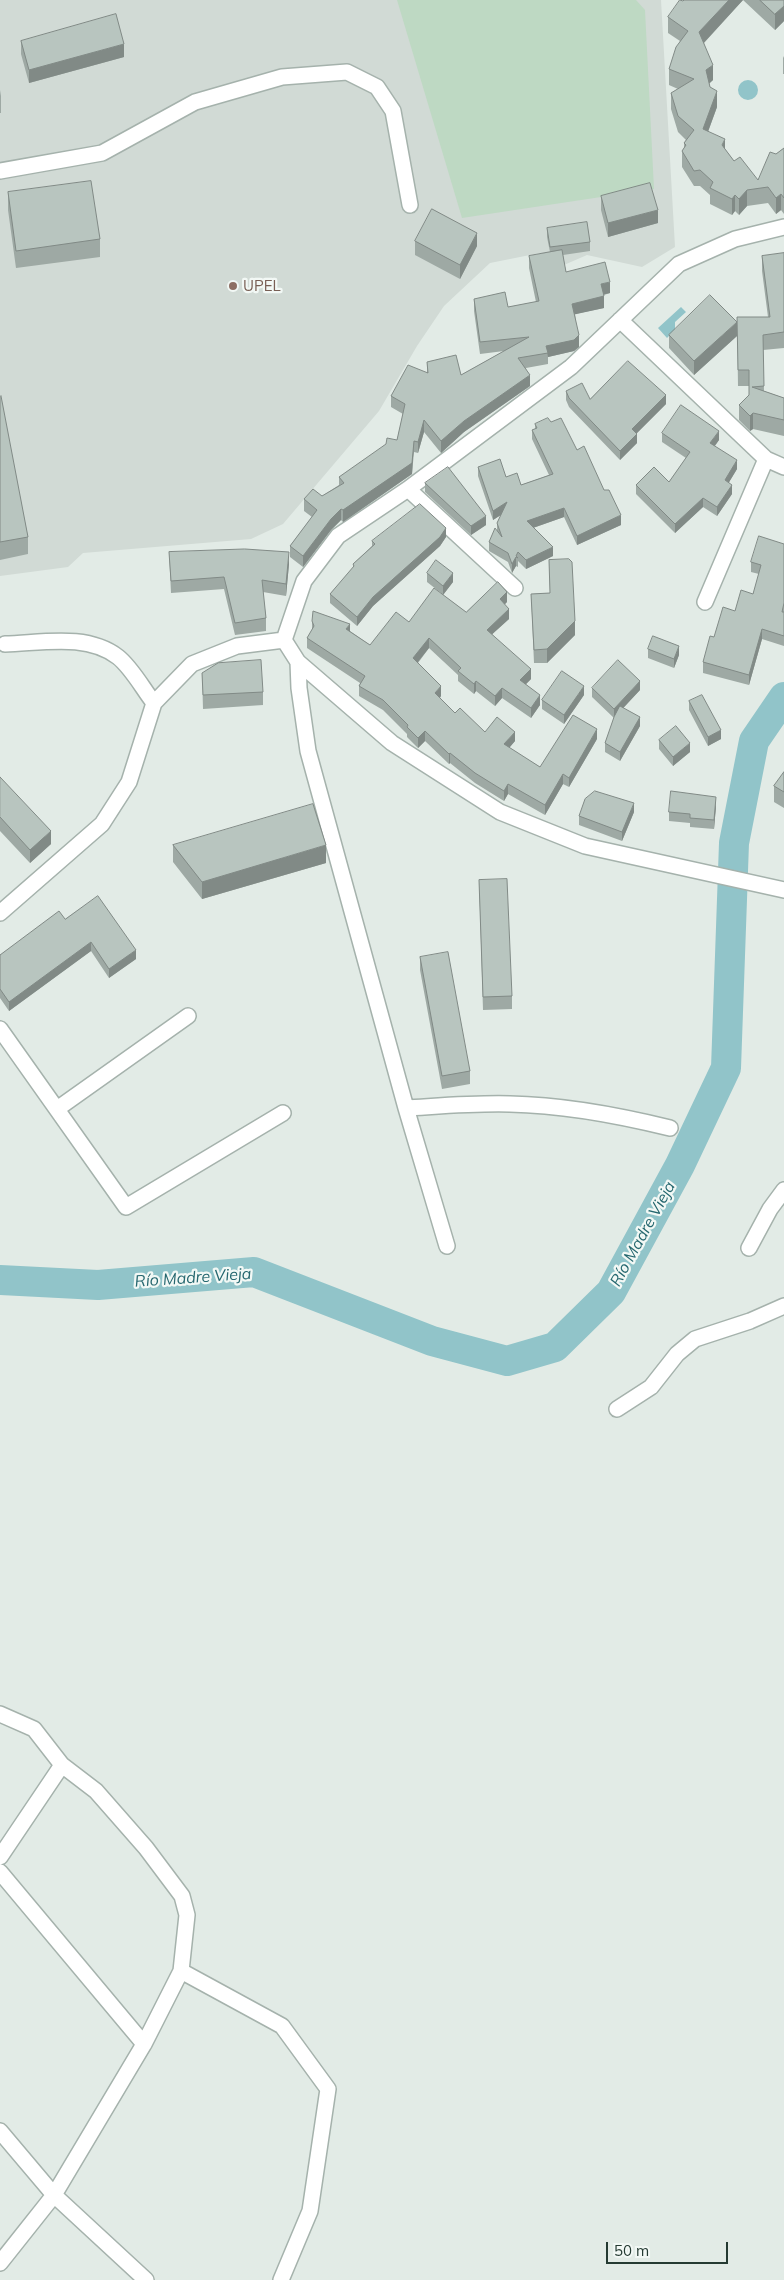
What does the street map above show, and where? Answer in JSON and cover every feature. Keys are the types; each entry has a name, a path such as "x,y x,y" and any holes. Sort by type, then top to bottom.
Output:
{"street":[{"path":"0,171 102,153 195,102 282,77 347,72 377,87 393,111 410,205"},
{"path":"284,640 304,581 338,536 408,489 571,367 679,264 735,239 784,227"},
{"path":"620,320 766,459 784,467"},
{"path":"705,602 766,459"},
{"path":"408,489 515,588"},
{"path":"284,640 298,662 392,743 500,812 585,846 711,872 784,890"},
{"path":"0,913 102,824 129,782 154,703 192,664 237,646 284,640"},
{"path":"5,644 68,641 97,646 120,659 154,703"},
{"path":"298,662 299,688 308,751 406,1108 447,1246"},
{"path":"57,1109 188,1016"},
{"path":"0,1029 126,1207 283,1113"},
{"path":"406,1108 482,1104 538,1105 601,1112 670,1128"},
{"path":"749,1248 770,1209 784,1190"},
{"path":"618,1408 651,1387 677,1354 695,1339 750,1321 784,1306"},
{"path":"0,1714 34,1729 62,1765 96,1791 146,1848 182,1896 187,1915 181,1970 144,2044 54,2195 0,2263"},
{"path":"0,1857 62,1765"},
{"path":"0,1872 144,2044"},
{"path":"181,1970 282,2026 328,2089 310,2211 281,2280"},
{"path":"0,2131 54,2195 146,2280"}],"shaded area":[{"name":"UPEL","path":"0,0 661,0 675,247 642,267 587,255 564,265 540,253 490,263 444,306 417,346 379,411 283,524 251,539 83,553 68,567 0,576"}],"green space":[{"path":"397,0 636,0 645,10 654,189 462,218"}],"water":[{"path":"744,80 752,80 758,86 758,94 752,100 744,100 738,94 738,86"},
{"path":"681,307 686,312 675,322 675,330 667,338 658,328"}],"building":[{"path":"680,0 729,0 699,32 713,65 706,70 710,87 717,91 703,129 725,139 722,145 734,161 740,157 758,180 770,152 776,154 784,148 784,198 781,194 776,198 768,187 747,190 739,199 735,195 732,199 710,188 713,182 700,170 694,171 682,151 686,145 684,143 694,130 678,116 671,93 694,79 669,69 676,47 688,31 668,17"},
{"path":"760,0 784,0 784,6 775,14"},
{"path":"116,14 124,44 29,70 21,41"},
{"path":"91,181 100,239 16,251 8,192"},
{"path":"650,183 658,210 608,223 601,196"},
{"path":"432,209 477,233 460,265 415,241"},
{"path":"587,222 590,242 550,247 547,228"},
{"path":"562,250 566,272 605,262 610,282 601,284 604,296 572,304 579,335 574,340 546,346 548,353 518,358 530,375 464,421 441,441 424,420 418,442 414,441 412,463 343,510 341,509 303,556 290,546 317,510 304,499 313,489 322,496 344,483 339,477 386,444 387,438 397,440 405,404 391,396 408,365 428,373 427,362 456,355 461,375 529,337 480,342 474,299 505,292 508,307 539,301 529,256"},
{"path":"784,253 784,332 763,335 764,386 752,387 784,398 784,420 753,413 750,416 739,405 749,395 749,370 738,370 737,317 770,317 762,256"},
{"path":"710,295 737,322 694,361 669,335"},
{"path":"628,361 666,395 632,429 637,434 620,451 569,398 566,391 582,383 590,399"},
{"path":"0,397 28,537 0,542"},
{"path":"681,405 719,431 710,443 737,460 725,480 732,485 717,507 703,498 675,524 636,485 654,467 669,482 690,452 662,433"},
{"path":"548,418 551,422 561,418 577,450 584,446 604,490 609,490 621,515 577,536 564,508 527,521 553,547 526,560 518,552 516,556 518,558 516,557 512,564 508,553 489,542 495,528 502,537 497,523 507,502 493,511 478,467 500,459 506,477 517,473 521,485 553,474 532,430 537,428 535,424"},
{"path":"448,467 486,516 471,526 425,483"},
{"path":"420,504 446,528 440,537 373,597 357,617 330,594 354,566 353,564 375,544 372,541"},
{"path":"759,536 784,544 784,603 782,612 784,612 784,636 762,629 749,675 703,662 710,636 714,637 723,607 735,611 741,590 753,594 761,565 751,562"},
{"path":"245,549 289,552 286,584 262,580 266,618 235,623 224,577 171,581 169,552"},
{"path":"569,559 572,562 575,621 547,649 534,650 531,594 550,593 549,560"},
{"path":"436,560 453,573 443,586 427,573"},
{"path":"498,582 507,592 500,599 509,609 487,630 531,669 520,680 540,695 531,708 502,688 495,696 476,681 474,684 458,671 461,668 429,638 413,658 441,686 435,693 455,713 460,708 485,732 497,717 515,732 504,744 540,767 573,715 597,729 569,778 563,774 545,805 508,784 504,791 449,754 425,731 418,738 383,700 359,686 365,676 307,638 314,626 312,621 313,611 350,624 346,629 370,645 396,612 409,622 434,588 466,612"},
{"path":"653,636 679,646 674,659 648,649"},
{"path":"261,660 263,692 203,695 202,673 218,663"},
{"path":"618,660 640,681 614,709 592,688"},
{"path":"562,671 584,686 564,715 542,700"},
{"path":"702,695 721,730 708,737 689,701"},
{"path":"620,706 640,717 620,752 605,743"},
{"path":"676,726 690,743 673,757 659,740"},
{"path":"784,772 784,792 774,786"},
{"path":"0,777 51,831 30,850 0,817"},
{"path":"595,791 634,803 622,832 579,816 585,799"},
{"path":"671,791 716,797 714,820 690,818 690,814 669,812"},
{"path":"313,804 326,845 202,882 173,845"},
{"path":"507,879 512,996 483,997 479,880"},
{"path":"98,896 136,950 109,969 91,942 9,1002 0,989 0,955 59,911 65,919"},
{"path":"448,952 470,1071 442,1076 420,957"}],"waterway":[{"name":"Río Madre Vieja","path":"0,1280 98,1285 254,1272 432,1341 507,1361 555,1347 611,1292 680,1165 726,1068 734,843 754,741 784,697"}],"place":[{"name":"UPEL","path":"233,286"}]}
